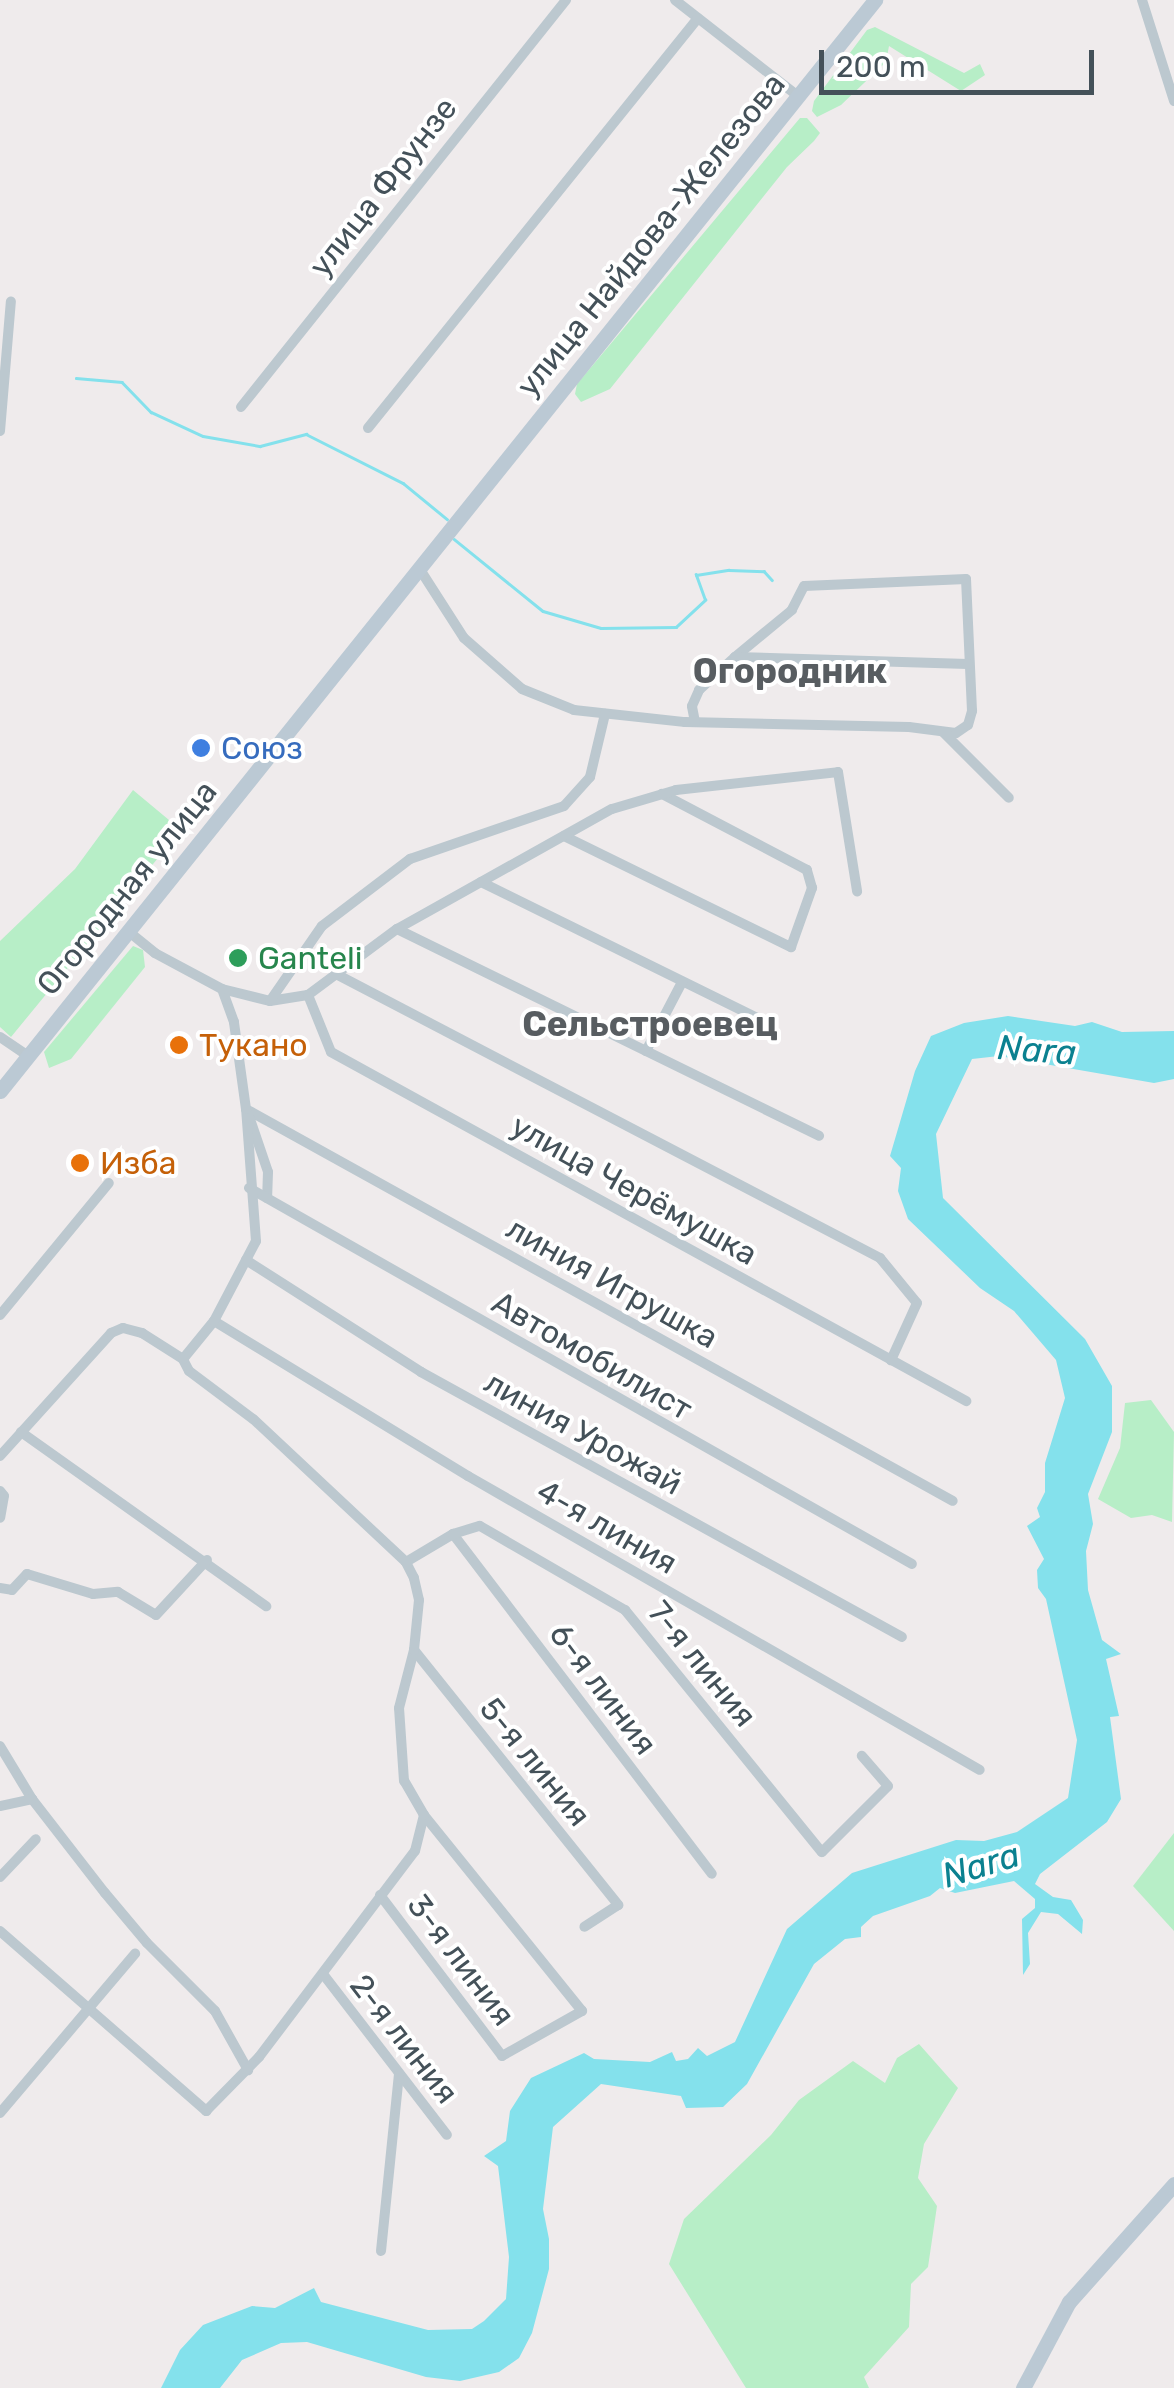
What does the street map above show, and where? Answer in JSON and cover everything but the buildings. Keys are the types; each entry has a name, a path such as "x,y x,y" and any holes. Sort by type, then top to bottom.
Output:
{"main road":[{"name":"улица Найдова-Железова","path":"468,503 562,394 875,0"},
{"name":"Огородная улица","path":"0,1091 468,503"},
{"path":"1023,2388 1069,2302 1174,2184"}],"street":[{"name":"улица Фрунзе","path":"241,407 566,0"},
{"path":"675,0 798,96"},
{"path":"1142,0 1174,101"},
{"path":"368,428 698,18"},
{"path":"0,431 11,302"},
{"path":"420,568 464,638 522,689 574,710 695,722 956,733 968,725 972,711 966,580 804,586 792,610 699,690 692,706 695,722"},
{"path":"736,656 968,664"},
{"path":"270,1001 322,926 410,859 564,806 590,777 605,714"},
{"path":"942,731 1009,798"},
{"path":"128,931 168,961 222,988 270,1001 308,995 397,929 612,809 662,794 838,772 857,891"},
{"path":"564,836 790,947 812,888 807,870 662,794"},
{"path":"481,882 769,1024"},
{"path":"397,929 819,1136"},
{"name":"улица Черёмушка","path":"336,974 880,1258 917,1303 891,1360"},
{"path":"646,1051 682,982"},
{"path":"183,1358 214,1321 256,1241 249,1188 246,1108 234,1022 222,988"},
{"name":"улица Черёмушка","path":"308,995 332,1052 966,1401"},
{"path":"0,1038 28,1056"},
{"path":"246,1108 268,1172 267,1198"},
{"name":"линия Игрушка","path":"246,1108 953,1501"},
{"path":"0,1314 109,1183"},
{"name":"Автомобилист","path":"249,1188 912,1564"},
{"name":"линия Урожай","path":"246,1260 421,1372 902,1638"},
{"name":"4-я линия","path":"214,1321 468,1476 980,1770"},
{"path":"0,1456 111,1333 123,1328 142,1332 183,1358 189,1370 253,1419 406,1562 418,1600 414,1650 399,1708 404,1781 424,1815 416,1851 248,2070 206,2110 0,1931"},
{"path":"22,1432 207,1560 266,1606"},
{"path":"0,1491 4,1496 0,1518"},
{"name":"7-я линия","path":"454,1534 480,1526 625,1610 822,1852 888,1786 862,1756"},
{"path":"406,1562 454,1534"},
{"name":"6-я линия","path":"454,1534 712,1874"},
{"path":"0,1588 12,1590 28,1574 93,1594 118,1592 156,1616 207,1560"},
{"name":"5-я линия","path":"414,1650 618,1904 584,1927"},
{"path":"0,1746 32,1799 147,1943 214,2011 248,2070"},
{"path":"0,1806 32,1799"},
{"name":"3-я линия","path":"380,1895 502,2056 582,2011 424,1815"},
{"path":"0,1877 36,1840"},
{"path":"0,2113 135,1954"},
{"name":"2-я линия","path":"322,1974 447,2135"},
{"path":"381,2251 399,2073"}],"green space":[{"path":"875,27 964,73 980,64 985,75 961,91 889,46 886,62 841,105 817,117 812,111 814,101 867,30"},
{"path":"800,118 807,118 820,133 814,141 787,167 610,389 581,402 575,394 577,384"},
{"path":"133,790 181,830 11,1037 0,1027 0,941 75,869"},
{"path":"133,946 143,950 145,967 71,1059 49,1068 44,1052"},
{"path":"1151,1400 1174,1432 1172,1522 1152,1515 1131,1518 1098,1499 1120,1448 1125,1403"},
{"path":"1174,1833 1174,1931 1133,1886"},
{"path":"919,2044 958,2088 924,2144 918,2178 937,2206 928,2267 911,2284 909,2327 864,2377 869,2388 746,2388 669,2264 684,2219 771,2135 799,2100 853,2061 885,2083 897,2058"}],"water":[{"name":"Nara","path":"1008,1016 1075,1026 1092,1022 1122,1032 1174,1031 1174,1079 1154,1083 999,1056 972,1059 936,1134 943,1198 1085,1339 1112,1386 1112,1432 1088,1494 1093,1524 1086,1551 1088,1590 1102,1640 1121,1654 1106,1659 1119,1716 1110,1717 1121,1799 1107,1822 1040,1874 1035,1884 1053,1897 1071,1900 1083,1920 1082,1934 1058,1914 1041,1912 1028,1933 1030,1964 1023,1975 1022,1919 1035,1908 1035,1899 1014,1881 955,1893 940,1888 930,1896 873,1916 861,1927 861,1937 845,1939 814,1964 747,2084 723,2107 686,2108 681,2096 601,2084 553,2127 543,2209 549,2269 532,2333 519,2358 499,2372 460,2381 426,2377 307,2342 281,2343 242,2360 220,2388 161,2388 180,2350 203,2325 252,2306 275,2308 314,2288 321,2302 428,2330 472,2329 506,2299 509,2257 498,2166 484,2156 506,2141 510,2111 531,2078 584,2053 594,2059 650,2062 672,2052 676,2061 688,2059 698,2048 707,2056 735,2042 787,1929 852,1873 956,1840 984,1841 1017,1832 1068,1798 1077,1740 1046,1599 1038,1588 1037,1570 1044,1559 1027,1526 1040,1517 1037,1508 1045,1492 1045,1463 1065,1398 1056,1360 1014,1311 980,1288 908,1219 898,1191 901,1168 890,1156 915,1071 931,1036 964,1023"}],"waterway":[{"path":"76,378 122,382 151,412 203,436 260,446 306,434 403,483 447,519"},
{"path":"454,539 543,611 601,628 676,627 705,600 696,575 729,570 764,571 772,580"}],"place":[{"name":"Союз","path":"201,748"},
{"name":"Ganteli","path":"238,958"},
{"name":"Тукано","path":"179,1045"},
{"name":"Изба","path":"80,1163"}],"district":[{"name":"Огородник","path":"790,671"},
{"name":"Сельстроевец","path":"650,1024"}]}
